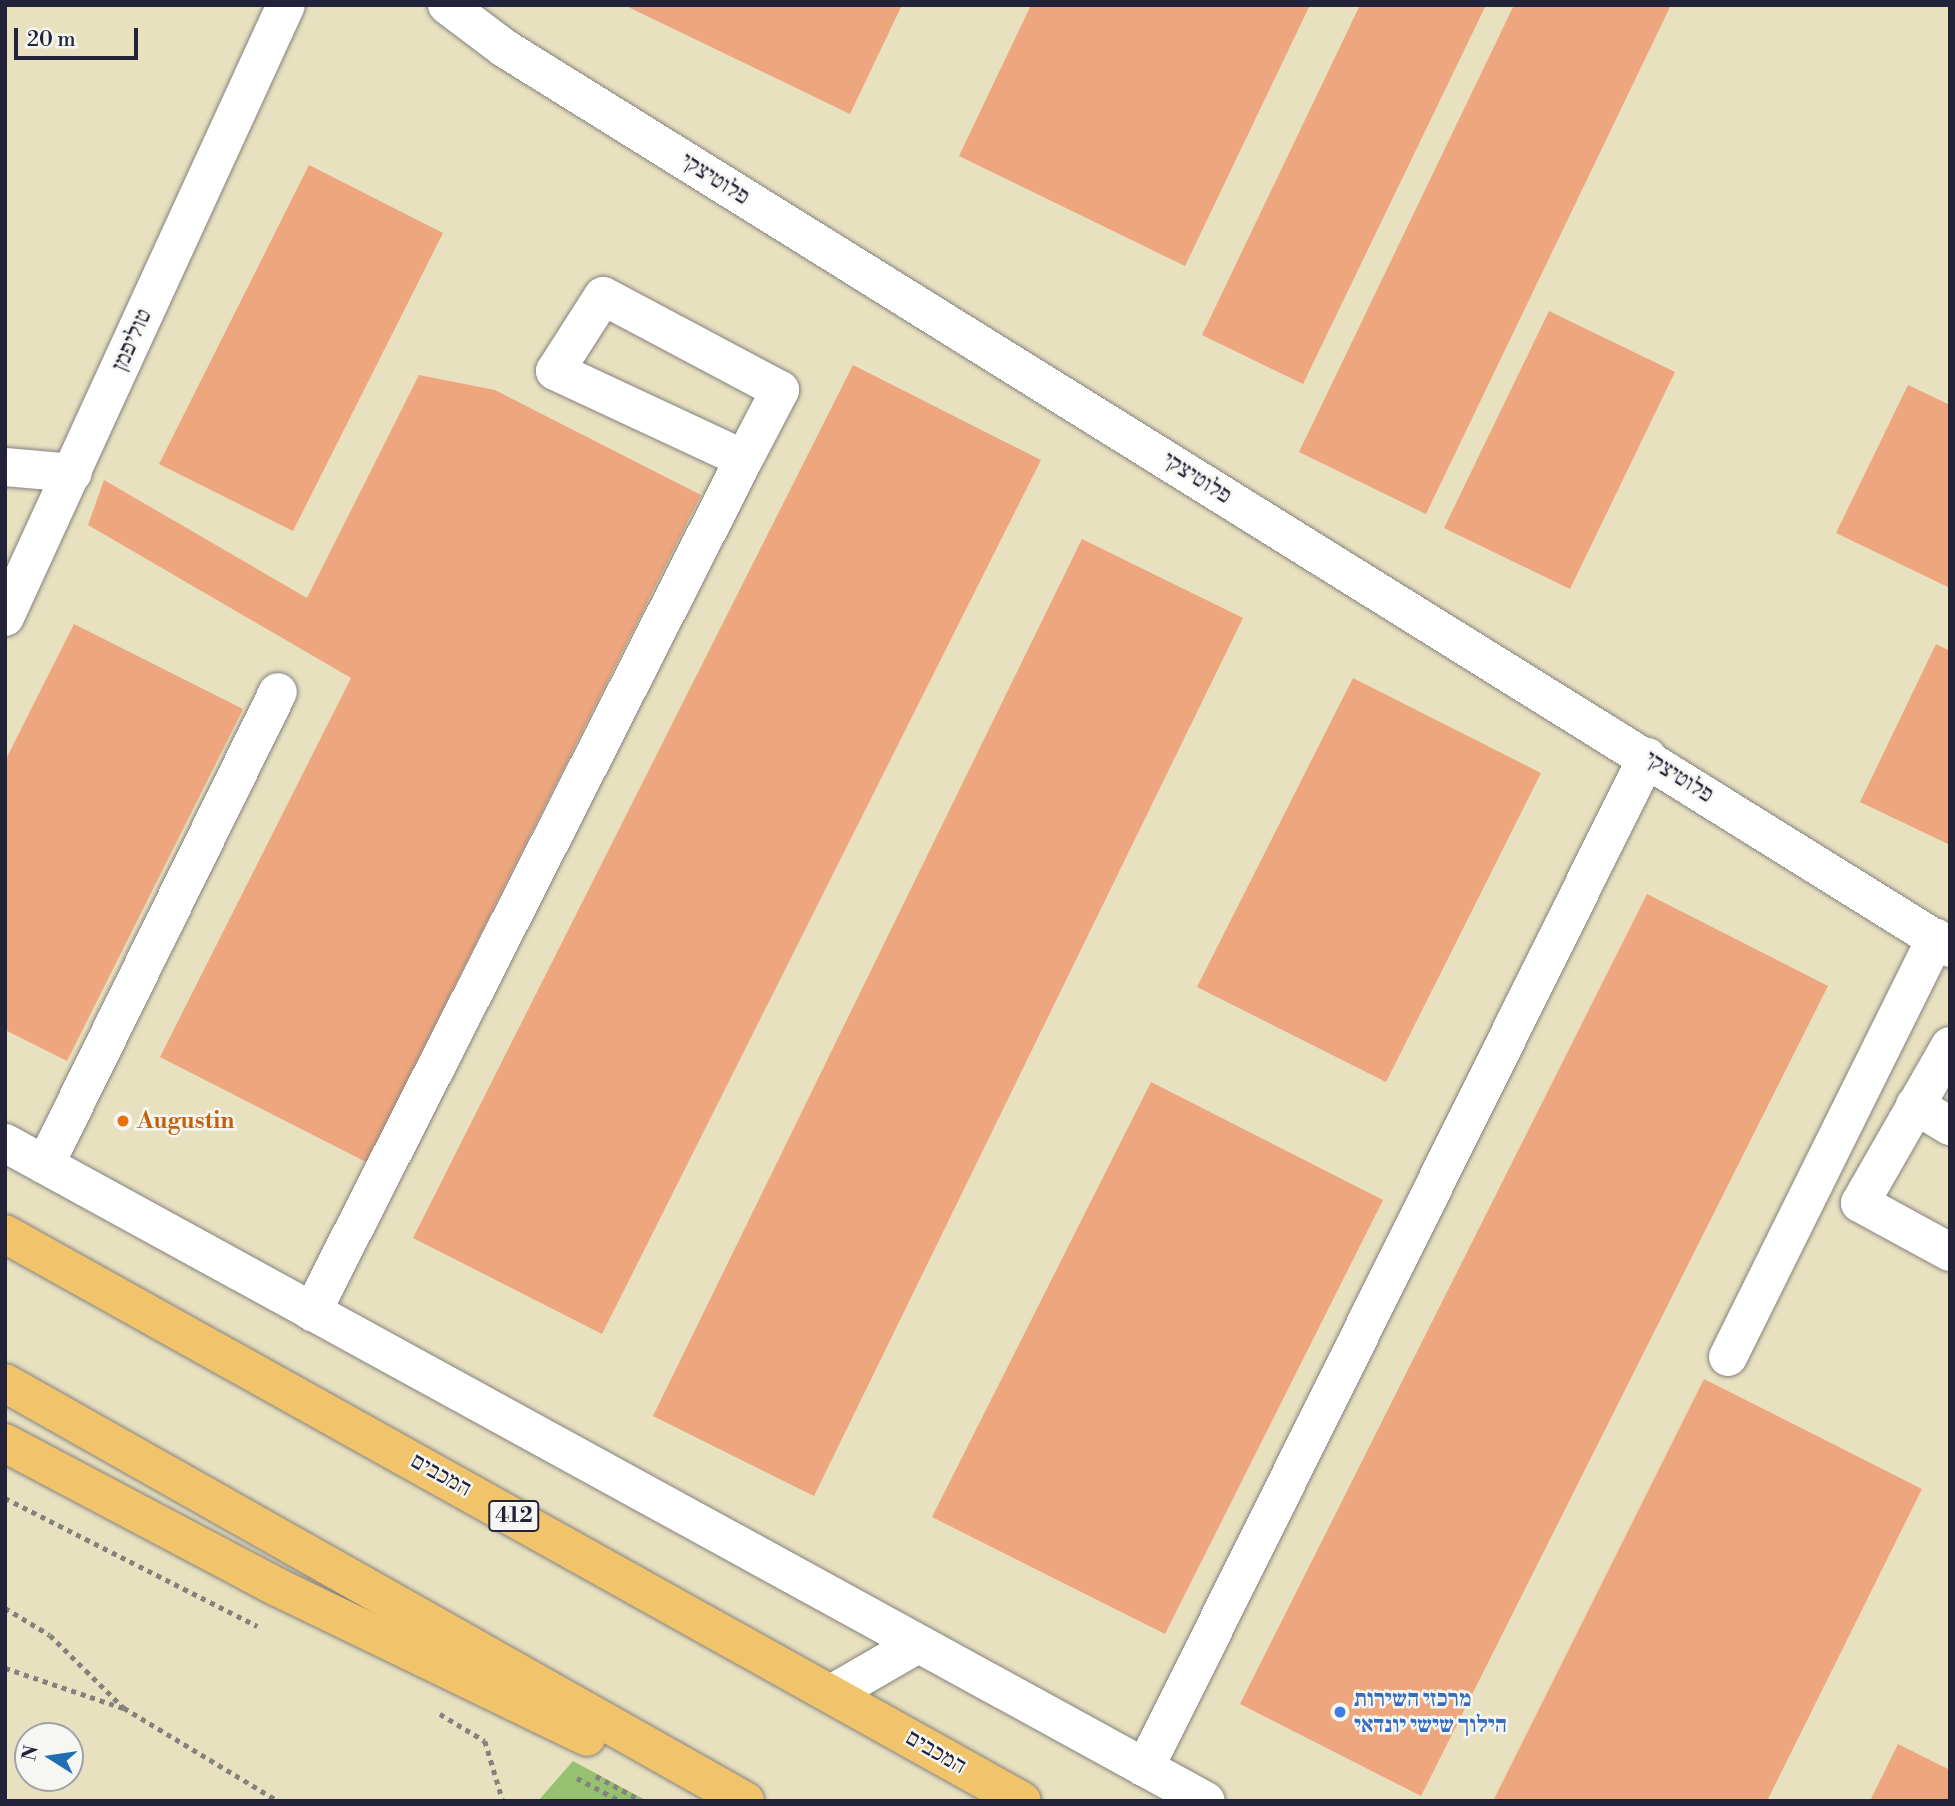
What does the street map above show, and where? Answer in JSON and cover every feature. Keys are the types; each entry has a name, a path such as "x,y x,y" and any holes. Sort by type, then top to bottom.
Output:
{"main road":[{"name":"המכבים","path":"5,1234 833,1693 1022,1801"},
{"path":"5,1383 745,1801"},
{"path":"5,1443 277,1587 720,1801"}],"street":[{"name":"פלוטיצקי","path":"446,5 516,55 1943,943"},
{"name":"טוליפמן","path":"5,617 73,473 256,62 273,9"},
{"path":"313,1312 780,390 603,296 555,371 744,460"},
{"path":"5,467 73,473"},
{"path":"45,1165 278,692"},
{"path":"1145,1768 1647,757"},
{"path":"1728,1357 1943,943"},
{"path":"1950,1046 1860,1203 1950,1252"},
{"path":"1915,1105 1950,1126"},
{"path":"5,1143 1206,1801"},
{"path":"833,1693 918,1644"}],"path":[{"path":"5,1608 50,1635 124,1709"},
{"path":"5,1668 124,1709 278,1801"},
{"path":"449,1706 433,1711 485,1741 503,1801"},
{"path":"564,1772 620,1801"}],"green space":[{"path":"573,1761 647,1801 538,1801"}],"building":[{"path":"624,5 902,5 850,114"},
{"path":"1031,5 1310,5 1185,266 959,156"},
{"path":"1360,5 1486,5 1303,384 1202,335"},
{"path":"1514,5 1671,5 1426,514 1299,452"},
{"path":"309,165 443,233 293,531 159,464"},
{"path":"1549,311 1675,372 1570,589 1444,528"},
{"path":"853,365 1041,460 602,1334 413,1238"},
{"path":"419,375 495,390 701,495 366,1162 160,1057 351,678 88,525 104,480 307,598"},
{"path":"1908,385 1950,405 1950,588 1836,533"},
{"path":"1082,539 1243,618 814,1496 653,1416"},
{"path":"74,624 243,709 67,1061 5,1030 5,761"},
{"path":"1936,644 1950,651 1950,845 1860,802"},
{"path":"1353,678 1541,773 1386,1082 1197,987"},
{"path":"1647,894 1828,986 1421,1796 1240,1704"},
{"path":"1151,1082 1383,1200 1165,1634 932,1517"},
{"path":"1704,1379 1922,1489 1767,1801 1493,1801"},
{"path":"1898,1744 1950,1770 1950,1801 1870,1801"}],"place":[{"name":"Augustin","path":"123,1121"},
{"name":"מרכזי השירות הילוך שישי יונדאי","path":"1340,1712"}]}
